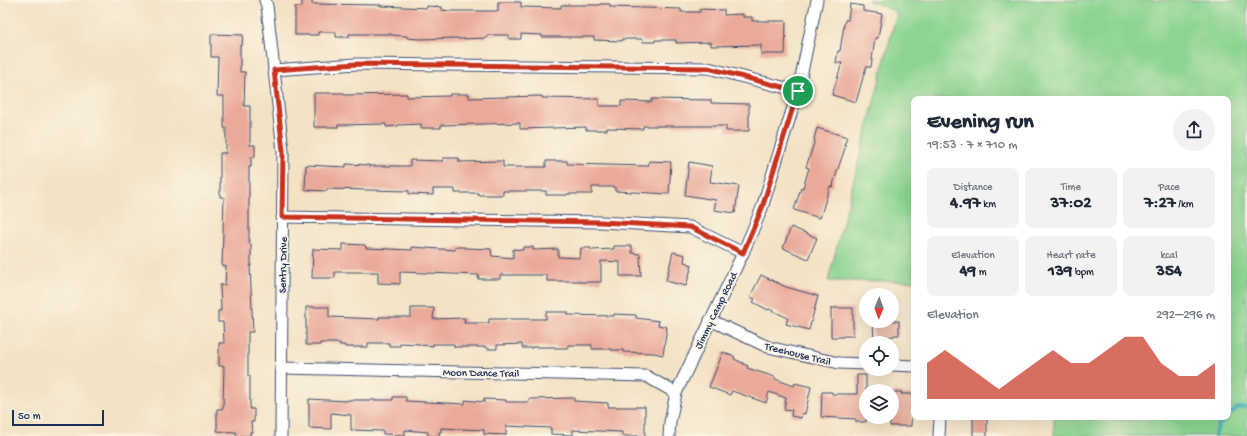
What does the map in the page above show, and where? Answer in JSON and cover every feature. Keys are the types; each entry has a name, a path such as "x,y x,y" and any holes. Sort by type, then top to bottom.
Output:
{"street":[{"name":"Sentry Drive","path":"265,0 267,6 283,151 281,436"},
{"name":"Jimmy Camp Road","path":"669,436 670,422 676,393 743,253 762,208 798,91 817,0"},
{"path":"274,70 356,64 708,68 798,91"},
{"path":"282,217 601,222 690,227 743,253"},
{"name":"Treehouse Trail","path":"710,320 768,347 839,363 859,364"},
{"path":"899,365 911,366"},
{"name":"Moon Dance Trail","path":"281,368 646,376 676,393"},
{"path":"939,436 940,420"}],"green space":[{"path":"868,0 1247,0 1247,436 1054,436 1054,420 1231,420 1231,96 911,96 911,281 828,281 897,12"}],"building":[{"path":"302,0 312,0 312,4 381,5 427,8 427,6 442,7 442,10 450,11 498,11 498,2 521,2 521,7 561,8 561,5 610,4 610,7 681,9 681,12 700,12 700,9 724,10 724,15 743,14 743,17 752,17 752,21 786,21 785,54 761,54 761,45 711,46 711,42 676,43 676,40 655,40 655,42 643,42 642,39 622,39 622,41 594,40 594,37 542,37 542,35 521,34 521,39 509,39 509,35 487,35 487,38 419,39 391,34 349,34 349,37 336,37 336,32 318,32 318,35 295,35 295,7 302,7"},
{"path":"850,4 863,6 863,11 882,14 878,38 875,38 871,67 866,67 856,102 832,95 842,63 836,63 838,51 840,51 845,20 848,20"},
{"path":"211,34 243,35 242,45 240,45 240,72 245,72 244,106 250,106 250,145 255,145 255,157 251,157 251,167 249,167 249,244 251,244 250,266 253,332 248,332 248,376 250,376 250,409 254,409 254,422 251,422 252,432 250,432 250,436 236,436 236,432 217,431 217,409 223,409 224,366 219,366 219,343 224,343 223,322 218,322 218,311 221,311 220,285 225,285 226,266 222,266 224,197 220,197 220,153 226,153 226,128 224,128 224,96 217,96 218,57 211,57"},
{"path":"314,93 344,93 344,95 407,94 407,97 469,94 469,98 542,96 542,98 599,99 599,106 621,106 621,101 652,102 652,99 711,100 711,103 749,104 749,131 726,131 726,126 643,126 643,129 607,128 607,130 586,130 586,127 520,129 520,123 441,125 441,128 421,128 421,124 386,127 386,124 314,127"},
{"path":"817,128 847,137 833,187 830,186 820,218 794,210 809,168 806,167 815,140"},
{"path":"443,158 459,158 459,162 503,161 503,167 546,167 546,161 567,161 567,164 648,166 649,161 671,162 669,194 615,191 615,187 592,187 592,194 567,195 546,195 546,191 503,191 503,195 478,195 478,193 455,193 455,189 433,189 433,195 409,194 409,191 327,189 327,191 305,190 306,165 346,167 346,164 369,166 410,166 410,160 443,161"},
{"path":"689,162 712,166 710,182 739,186 735,213 714,210 716,200 685,195"},
{"path":"791,227 817,238 808,259 783,248"},
{"path":"343,244 365,245 366,248 412,250 412,247 455,250 455,247 491,249 492,256 513,258 513,249 523,250 523,247 533,247 533,250 558,249 558,257 580,258 581,248 591,248 591,250 614,249 614,246 632,246 632,253 640,254 641,276 620,276 620,262 601,261 601,282 547,281 547,275 500,275 500,279 478,279 479,275 400,272 400,284 378,283 378,272 335,272 335,278 312,278 313,249 343,250"},
{"path":"673,252 685,255 684,262 692,265 686,286 666,281"},
{"path":"761,275 786,287 818,296 809,330 786,324 788,318 753,302 755,299 750,297"},
{"path":"306,307 329,307 329,317 379,319 379,317 411,317 411,308 434,308 433,319 465,318 464,323 489,323 489,319 546,319 546,312 568,312 568,315 636,315 636,318 659,321 658,325 667,327 663,355 654,353 623,352 623,350 592,349 592,345 568,345 568,348 522,348 522,344 497,345 497,349 487,349 487,347 454,347 454,344 433,344 433,346 400,343 400,346 389,346 389,343 368,343 368,347 345,347 345,345 340,345 340,343 306,345"},
{"path":"831,308 853,308 853,336 831,337"},
{"path":"873,328 899,328 899,335 874,336"},
{"path":"723,352 735,357 734,359 748,366 747,368 775,377 775,379 794,386 795,383 811,387 805,414 802,413 801,418 791,416 792,410 784,409 786,398 769,392 766,403 732,391 730,395 709,387"},
{"path":"857,375 866,376 866,384 859,384 859,422 856,422 856,419 821,417 822,392 832,392 832,394 857,394"},
{"path":"899,392 902,392 901,394 911,394 911,426 890,426 890,424 899,424"},
{"path":"393,397 406,397 406,401 465,404 465,400 484,402 484,399 506,400 506,402 529,402 529,399 574,398 574,401 608,403 608,407 645,407 645,436 622,436 622,432 573,430 573,435 551,434 551,428 506,426 506,435 484,434 484,430 441,428 439,436 428,436 428,432 405,430 405,435 383,434 383,431 351,430 351,415 331,413 331,429 309,428 309,399 347,401 393,400"},
{"path":"973,420 987,420 987,436 973,436"}],"waterway":[{"path":"1231,414 1237,408 1247,407"},
{"path":"1215,436 1218,426 1225,420"}],"route":[{"path":"356,64 708,68 798,91 762,208 743,253 690,227 601,222 282,217 283,151 274,70 356,64"}]}
